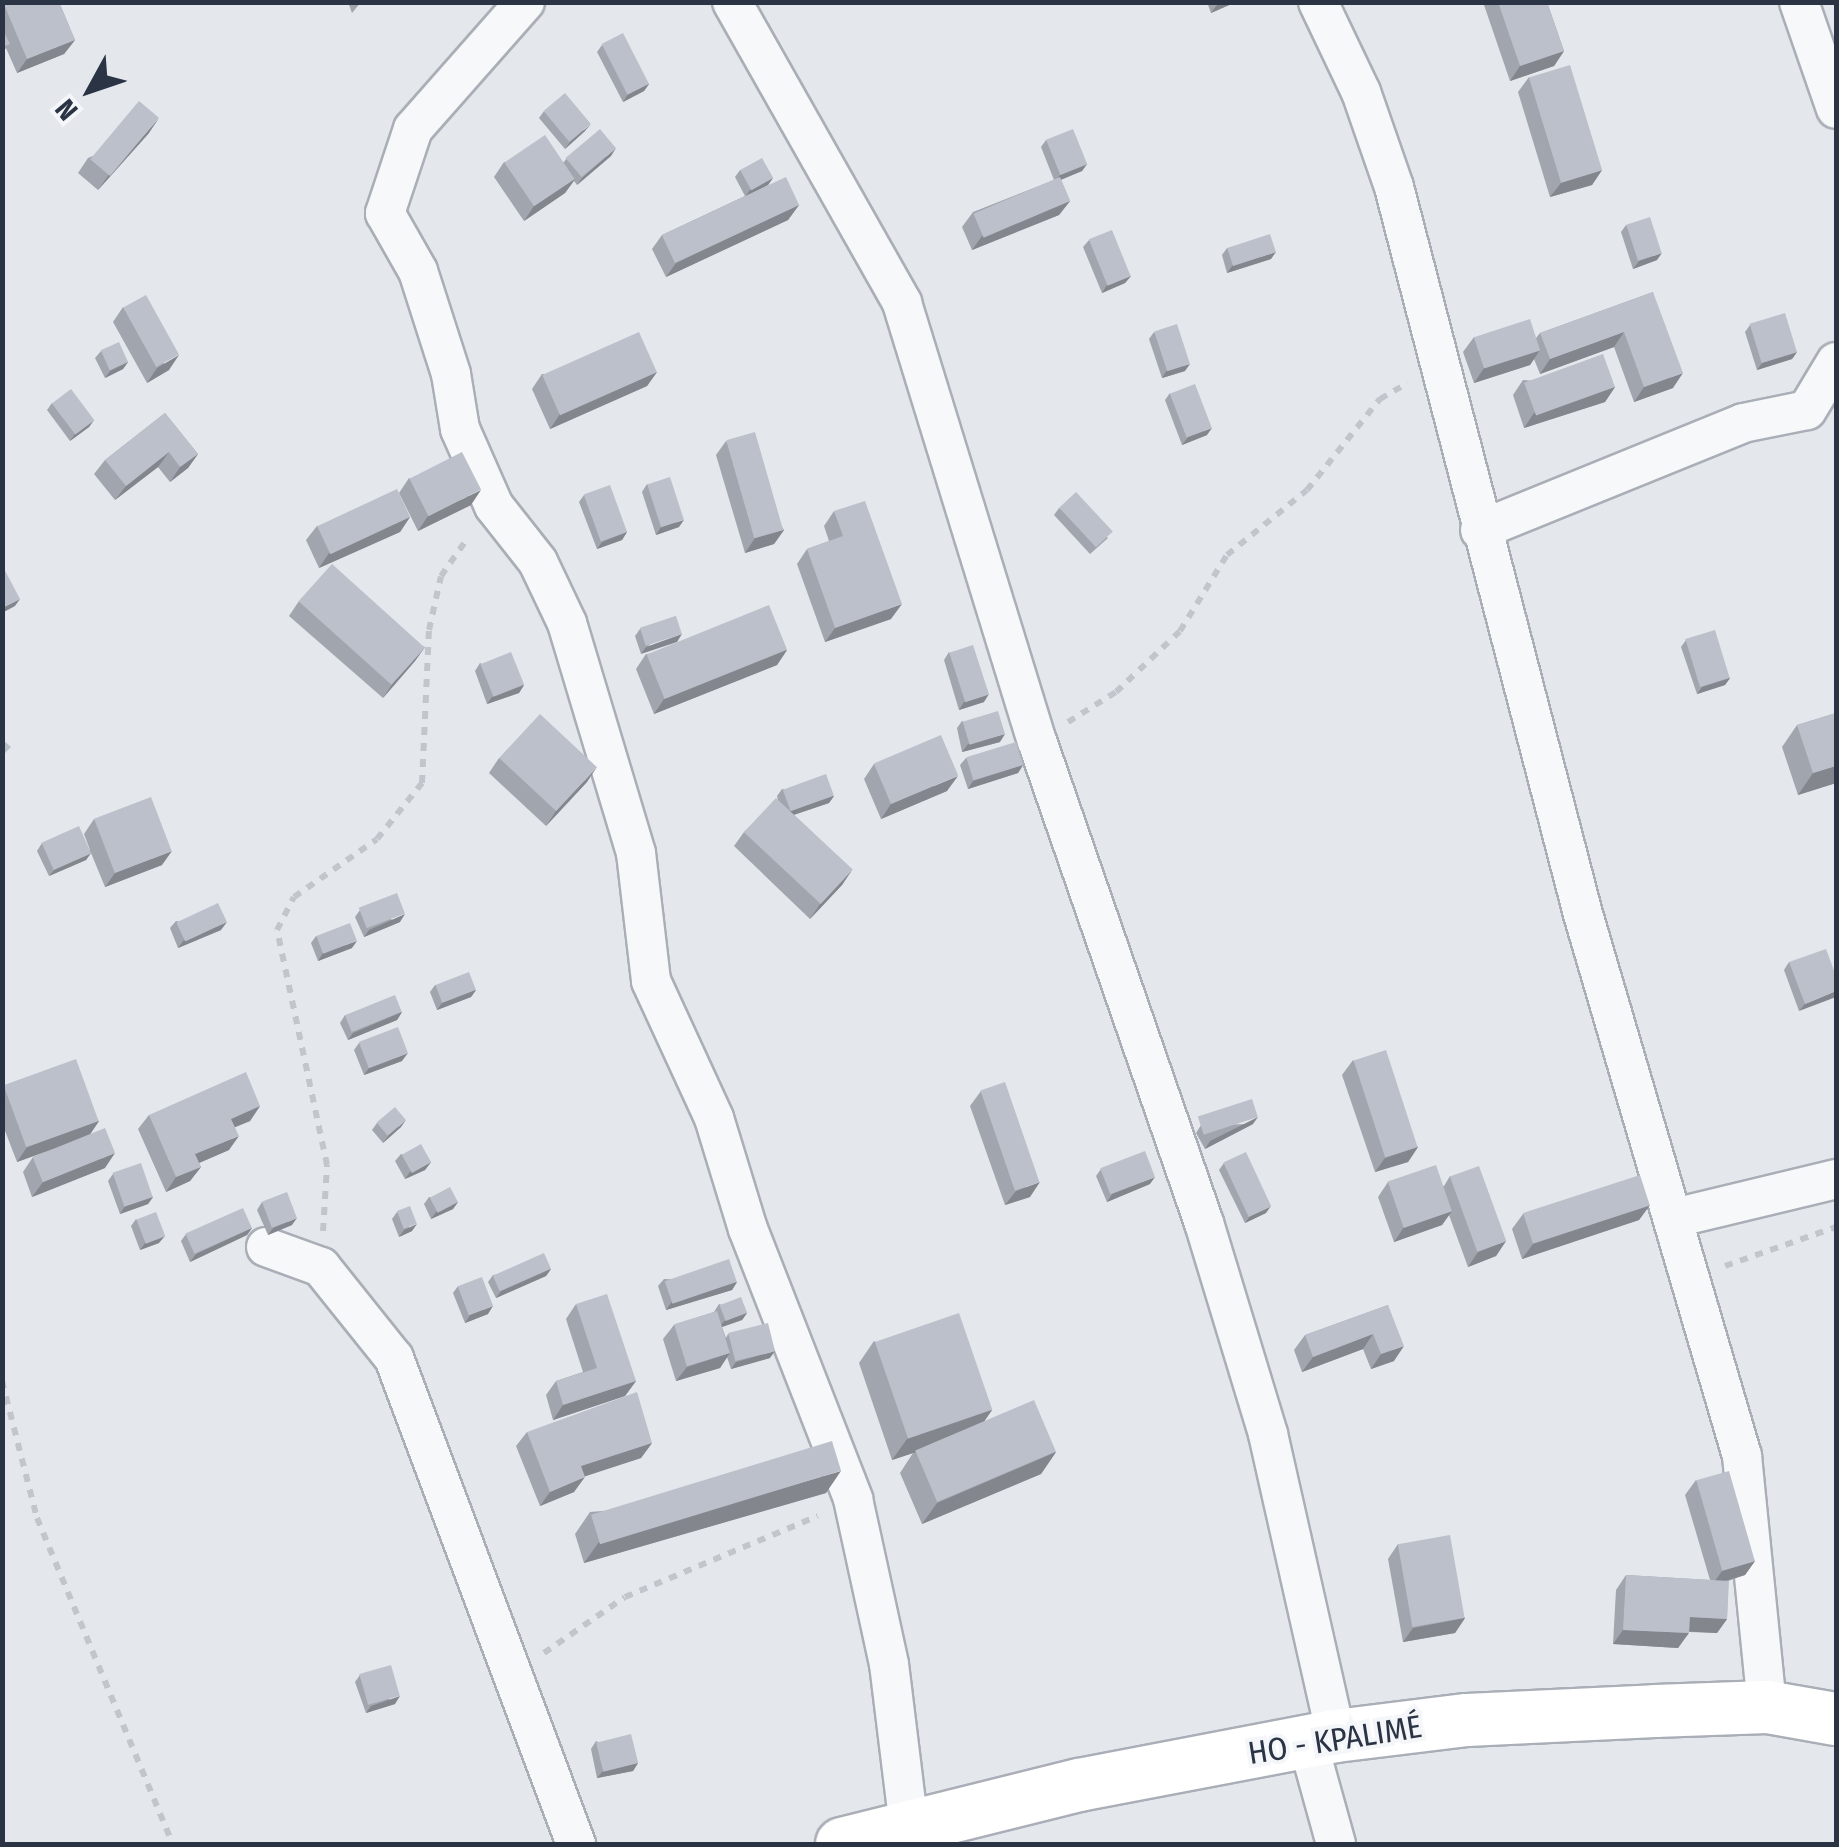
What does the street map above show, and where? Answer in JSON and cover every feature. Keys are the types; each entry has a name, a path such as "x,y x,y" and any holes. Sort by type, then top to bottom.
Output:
{"main road":[{"name":"HO - KPALIMÉ","path":"842,1844 1078,1785 1322,1739 1467,1720 1767,1707 1836,1719"}],"street":[{"path":"526,2 413,130 385,212 418,271 451,374 460,429 494,506 538,562 567,623 636,853 651,982 714,1118 748,1229 853,1499 889,1664 910,1826"},
{"path":"732,2 902,303 1037,741 1204,1223 1268,1434 1322,1739 1336,1844"},
{"path":"1318,2 1361,92 1394,188 1583,914 1742,1456 1767,1707"},
{"path":"1799,2 1836,109"},
{"path":"1480,530 1743,424 1822,407 1836,362"},
{"path":"1674,1218 1836,1179"},
{"path":"266,1247 320,1267 394,1358 576,1844"}],"path":[{"path":"1037,741 1116,692 1180,631 1227,554 1307,490 1380,399 1438,366"},
{"path":"320,1267 327,1165 277,930 294,897 377,840 422,782 428,630 441,576 467,539"},
{"path":"1691,1278 1836,1226"},
{"path":"2,1381 37,1518 173,1844"},
{"path":"514,1674 624,1597 775,1538 853,1499"}],"building":[{"path":"3,2 59,2 75,40 27,59"},
{"path":"1498,2 1547,2 1564,51 1520,66"},
{"path":"2,28 10,44 2,47"},
{"path":"623,33 649,84 627,95 602,44"},
{"path":"1570,65 1602,170 1561,183 1529,78"},
{"path":"565,93 591,124 569,142 544,111"},
{"path":"139,101 159,118 110,176 90,159"},
{"path":"600,129 616,148 582,177 566,158"},
{"path":"1073,129 1087,164 1060,175 1046,140"},
{"path":"545,135 575,179 534,206 504,162"},
{"path":"762,158 773,178 751,190 740,170"},
{"path":"786,177 799,205 675,263 662,235"},
{"path":"1060,177 1070,201 984,238 973,214"},
{"path":"1650,217 1662,253 1638,261 1626,225"},
{"path":"1112,230 1131,276 1108,286 1089,239"},
{"path":"1270,234 1276,252 1233,266 1227,248"},
{"path":"1653,292 1683,373 1644,387 1624,332 1550,359 1540,333"},
{"path":"146,295 179,354 156,367 123,308"},
{"path":"1785,313 1797,352 1762,363 1750,324"},
{"path":"1530,319 1540,350 1484,369 1474,337"},
{"path":"1177,324 1190,364 1167,371 1154,331"},
{"path":"639,332 657,372 560,415 542,375"},
{"path":"119,342 128,362 110,370 101,350"},
{"path":"1603,354 1615,387 1536,416 1524,383"},
{"path":"1195,384 1212,428 1187,438 1170,394"},
{"path":"71,389 94,420 75,435 52,403"},
{"path":"165,413 198,454 180,467 169,452 126,486 105,460"},
{"path":"755,432 783,530 754,538 726,440"},
{"path":"462,452 481,489 428,516 409,479"},
{"path":"670,477 684,520 661,527 647,484"},
{"path":"610,485 627,532 601,542 584,495"},
{"path":"397,489 410,517 330,554 317,526"},
{"path":"1076,492 1113,531 1096,547 1059,508"},
{"path":"865,501 902,604 835,628 807,549 843,536 834,511"},
{"path":"332,564 425,648 391,685 299,601"},
{"path":"2,565 20,599 2,608"},
{"path":"769,605 787,650 665,699 647,654"},
{"path":"676,616 682,634 646,646 640,628"},
{"path":"1715,630 1730,678 1700,687 1685,639"},
{"path":"973,645 989,694 965,702 949,653"},
{"path":"511,652 524,684 494,697 480,664"},
{"path":"998,711 1005,734 970,745 963,722"},
{"path":"1836,713 1836,766 1813,773 1797,725"},
{"path":"540,714 597,767 556,811 499,758"},
{"path":"941,735 958,776 891,804 874,764"},
{"path":"2,739 11,747 2,756"},
{"path":"1016,742 1023,765 973,780 966,757"},
{"path":"826,774 834,796 791,811 783,790"},
{"path":"151,797 172,851 115,873 94,819"},
{"path":"776,798 853,870 821,904 744,832"},
{"path":"79,826 91,853 54,870 42,843"},
{"path":"397,893 405,914 367,928 359,908"},
{"path":"218,903 227,922 185,941 176,922"},
{"path":"350,923 357,941 323,954 316,936"},
{"path":"1826,949 1836,976 1836,991 1805,1004 1789,962"},
{"path":"469,972 476,990 442,1003 435,985"},
{"path":"395,995 402,1012 352,1032 345,1015"},
{"path":"398,1027 408,1053 369,1068 359,1042"},
{"path":"1386,1050 1418,1147 1385,1158 1354,1061"},
{"path":"76,1059 99,1121 26,1147 4,1085"},
{"path":"246,1072 260,1106 231,1119 239,1136 195,1154 201,1167 176,1177 149,1115"},
{"path":"1005,1082 1040,1182 1015,1191 980,1090"},
{"path":"1252,1099 1258,1117 1204,1135 1198,1117"},
{"path":"395,1107 406,1120 388,1135 377,1122"},
{"path":"105,1128 115,1153 43,1182 33,1157"},
{"path":"421,1144 431,1162 412,1173 402,1155"},
{"path":"1145,1151 1155,1177 1110,1194 1100,1168"},
{"path":"1246,1152 1271,1206 1249,1217 1223,1163"},
{"path":"141,1163 153,1197 124,1207 113,1173"},
{"path":"1436,1165 1452,1211 1404,1228 1388,1182"},
{"path":"1479,1166 1506,1241 1477,1252 1450,1177"},
{"path":"1640,1175 1650,1205 1533,1243 1523,1213"},
{"path":"450,1187 458,1202 438,1213 430,1198"},
{"path":"287,1192 297,1218 272,1228 262,1202"},
{"path":"410,1206 417,1224 404,1229 397,1211"},
{"path":"243,1208 252,1228 194,1254 185,1234"},
{"path":"156,1212 165,1236 146,1244 136,1220"},
{"path":"544,1253 551,1269 500,1291 493,1276"},
{"path":"729,1259 737,1282 673,1304 665,1281"},
{"path":"482,1277 493,1306 469,1315 458,1286"},
{"path":"607,1294 636,1381 563,1405 556,1381 597,1368 576,1304"},
{"path":"741,1297 747,1313 726,1321 720,1305"},
{"path":"1388,1305 1404,1346 1381,1354 1373,1334 1313,1357 1305,1335"},
{"path":"717,1311 730,1353 687,1366 674,1324"},
{"path":"959,1313 992,1409 908,1438 875,1342"},
{"path":"768,1323 775,1351 735,1361 728,1333"},
{"path":"637,1392 652,1443 581,1466 585,1477 550,1492 527,1432"},
{"path":"1034,1400 1056,1452 937,1502 915,1450"},
{"path":"832,1441 841,1471 600,1544 591,1515"},
{"path":"1729,1471 1755,1561 1722,1571 1696,1480"},
{"path":"1450,1535 1465,1618 1412,1627 1398,1544"},
{"path":"1626,1575 1729,1581 1727,1619 1690,1617 1689,1633 1623,1630"},
{"path":"391,1665 400,1696 368,1705 359,1674"},
{"path":"631,1734 638,1763 603,1772 596,1743"}]}
